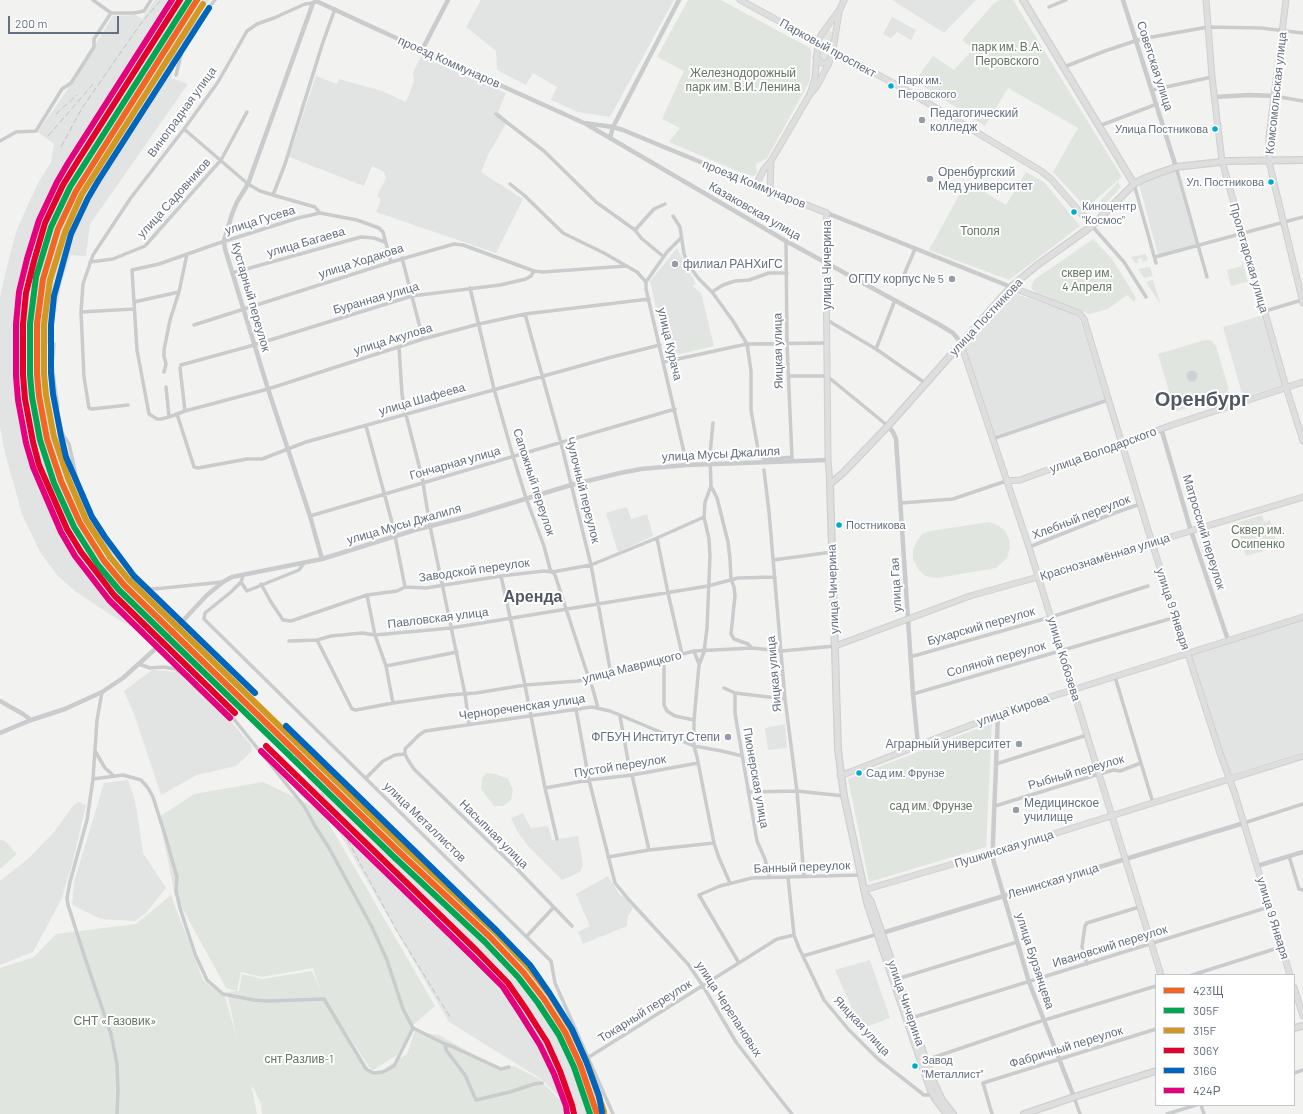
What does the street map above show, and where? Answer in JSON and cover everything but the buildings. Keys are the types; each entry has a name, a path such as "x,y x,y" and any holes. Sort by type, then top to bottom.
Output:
{"main road":[{"name":"Парковый проспект","path":"740,0 906,90 1041,171 1056,184 1092,226"},
{"path":"810,94 815,78 818,42 824,30 840,9 844,0"},
{"path":"1023,0 1134,184"},
{"name":"Пролетарская улица","path":"1206,0 1212,77 1222,161 1286,387 1303,440"},
{"name":"Комсомольская улица","path":"1286,0 1269,137 1270,161 1303,301"},
{"path":"756,185 764,169 771,161 810,94 817,86 829,63 833,50 840,9"},
{"path":"824,30 829,28 835,36"},
{"path":"816,57 821,63 829,63"},
{"name":"улица Постникова","path":"830,484 844,473 888,426 1012,287 1036,266 1092,226 1134,184 1176,167 1222,161 1303,160"},
{"path":"770,190 771,161"},
{"name":"проезд Коммунаров","path":"756,185 827,213"},
{"name":"улица Чичерина","path":"827,213 826,263 828,460 840,776 867,903 898,979 939,1094 953,1114"},
{"name":"улица 9 Января","path":"1012,287 1078,313 1084,319 1152,543 1187,654 1244,823 1290,974"},
{"name":"улица Кобозева","path":"960,344 1029,547 1161,974"},
{"name":"улица Володарского","path":"1006,481 1020,480 1162,428 1303,382"},
{"name":"Краснознамённая улица","path":"908,620 976,594 1038,577 1303,497"},
{"name":"улица Кирова","path":"840,776 998,714 1303,617"},
{"name":"улица Маврицкого","path":"835,646 908,620"},
{"name":"Пушкинская улица","path":"864,890 993,853 1303,756"},
{"name":"улица Чичерина","path":"880,933 906,1020 934,1095 947,1114"},
{"path":"1295,990 1303,1016"},
{"path":"1024,1114 1155,1071"}],"street":[{"path":"93,0 111,13 134,13 144,11 151,0"},
{"path":"176,75 184,43 187,37 193,27 215,0"},
{"path":"422,50 448,0"},
{"path":"610,138 613,127 679,0"},
{"path":"1049,7 1066,0"},
{"name":"Советская улица","path":"1123,0 1157,104 1207,277"},
{"name":"проезд Коммунаров","path":"315,1 584,123 610,138"},
{"name":"Виноградная улица","path":"128,405 92,409 89,408 84,377 81,312 83,284 93,255 130,198 184,129 218,82 247,31 257,24 315,1"},
{"name":"Кустарный переулок","path":"315,1 248,184 237,202 224,241 225,249 254,345 310,516 322,559"},
{"name":"улица Гусева","path":"272,195 285,164 323,42 335,9"},
{"path":"0,141 16,132 36,131 62,89 71,83 94,47 94,40 111,13"},
{"path":"1064,67 1136,40 1208,27 1236,27 1303,33"},
{"path":"168,74 181,38 187,37"},
{"path":"1152,90 1212,77"},
{"path":"1214,97 1250,95 1274,96 1303,101"},
{"path":"1099,126 1157,104"},
{"name":"улица Садовников","path":"90,262 113,259 145,246 221,160 247,112"},
{"path":"496,114 544,150 596,202 635,230 641,238 664,257"},
{"name":"проезд Коммунаров","path":"584,123 613,127 756,185"},
{"path":"184,129 248,184 260,191 315,208 320,213"},
{"name":"Казаковская улица","path":"610,138 786,241 953,333 960,344"},
{"path":"510,184 525,196 563,233 604,253 637,272 646,282 667,252 681,238"},
{"path":"1134,184 1156,263"},
{"path":"635,230 654,209 665,204"},
{"name":"улица Гусева","path":"134,302 132,270 159,264 224,241 298,218 320,213 357,220 380,228 383,232 385,242"},
{"name":"проезд Коммунаров","path":"827,213 1012,287"},
{"path":"674,216 680,227 684,254 690,267 712,292 733,321 747,344 751,371 751,410 759,455 764,459 792,459"},
{"path":"1155,257 1303,217"},
{"name":"Парковый проспект","path":"1092,226 1124,262 1146,297"},
{"name":"улица Багаева","path":"232,273 361,237 374,238 385,242"},
{"name":"Яицкая улица","path":"786,241 787,343 792,459"},
{"path":"385,242 390,262"},
{"name":"улица Ходакова","path":"194,325 402,258 454,244 463,245 534,271"},
{"path":"903,277 915,248"},
{"path":"164,372 166,364 164,350 187,254"},
{"path":"402,258 423,339"},
{"path":"534,271 544,272 626,266"},
{"name":"Буранная улица","path":"185,411 181,366 412,296 500,285 526,279 534,271"},
{"path":"712,292 723,285 735,281 748,280 769,273 787,273"},
{"name":"улица Курача","path":"646,282 646,289 688,465"},
{"name":"Сапожный переулок","path":"470,288 494,389 513,456 551,570 555,575 589,679"},
{"path":"81,312 134,309 134,302 179,292"},
{"name":"улица Акулова","path":"134,309 137,350 149,414 161,420 185,411 268,389 423,339 479,324 525,314 649,299"},
{"path":"876,350 895,300"},
{"path":"1265,311 1303,301"},
{"name":"Чулочный переулок","path":"525,314 561,443 591,565 611,674"},
{"path":"827,320 876,350 925,383"},
{"path":"664,362 747,344 827,343"},
{"path":"54,344 52,364 53,376 58,406 57,411 62,433 69,444 82,502 98,533 135,579 151,589 223,582"},
{"name":"улица Шафеева","path":"177,414 194,467 198,468 247,459 262,459 306,442 494,389 543,377 612,356 660,345"},
{"path":"399,347 402,394 423,482 430,526 466,694 469,724"},
{"path":"789,376 827,376 888,426"},
{"path":"166,387 169,417"},
{"path":"992,439 1108,400"},
{"name":"Гончарная улица","path":"310,516 675,409"},
{"path":"713,423 710,464 711,486 705,502 704,517 709,539 710,556 704,652 699,665 694,720 694,746 714,843 730,883"},
{"path":"366,426 393,526 405,587"},
{"name":"улица Гая","path":"888,426 896,439 910,657 918,745"},
{"name":"Матросский переулок","path":"1162,428 1191,531 1228,640"},
{"name":"улица Мусы Джалиля","path":"0,733 54,713 102,692 123,678 164,641 206,595 223,582 232,578 322,559 571,485 641,469 792,459 828,460"},
{"name":"Яицкая улица","path":"764,470 782,651 785,699 797,791 804,876"},
{"name":"улица Володарского","path":"901,503 953,499 1006,481"},
{"path":"711,486 717,498 728,542 731,579 734,586 735,596 731,634 734,639 748,644 752,648"},
{"name":"Хлебный переулок","path":"1029,547 1140,504"},
{"path":"551,570 591,565 704,517"},
{"path":"657,538 682,654"},
{"path":"773,560 832,552"},
{"path":"243,576 241,582 247,591 261,584 300,570 304,563"},
{"name":"Заводской переулок","path":"261,584 283,620 287,621 322,611 367,595 397,590 405,587 426,588 551,570"},
{"path":"501,576 557,839"},
{"name":"Павловская улица","path":"289,641 317,640 331,636 362,633 375,636 451,628 708,586 731,579 746,577 775,577"},
{"name":"улица Металлистов","path":"241,582 205,613 204,619 551,961 555,983 613,1114"},
{"name":"Бухарский переулок","path":"910,657 1051,617 1148,586"},
{"path":"367,595 375,636 386,666 393,703"},
{"name":"Соляной переулок","path":"913,694 1176,617"},
{"name":"улица Маврицкого","path":"317,640 352,710 525,685 578,681 611,674 694,652 752,648 782,651 835,646"},
{"path":"386,666 457,652"},
{"path":"694,652 699,665"},
{"path":"664,660 664,705 667,711 675,716 694,720"},
{"path":"139,664 150,668 164,667 176,669 229,713 304,806 330,848 372,927 387,960 403,1009 413,1028 501,1069 509,1067"},
{"path":"1115,677 1153,803"},
{"path":"592,686 598,708"},
{"path":"724,688 735,693 785,699"},
{"path":"102,692 97,720 93,779 87,820 70,882 68,905 95,990 107,1020 117,1064 117,1114"},
{"name":"Пионерская улица","path":"735,693 735,713 757,841 765,859 769,876"},
{"path":"0,701 32,720"},
{"name":"Чернореченская улица","path":"405,754 405,749 425,731 592,707 610,711 694,746 742,756"},
{"name":"улица Черепановых","path":"576,709 589,780 615,882 688,964 703,986 736,1042 792,1114"},
{"name":"улица Бурзянцева","path":"998,714 993,853 996,870 1029,982 1080,1114"},
{"path":"620,716 629,766"},
{"path":"996,764 1087,735"},
{"path":"95,751 108,771 114,776"},
{"path":"366,778 383,761 395,755 405,754"},
{"name":"Насыпная улица","path":"405,754 414,769 517,869 572,926"},
{"name":"Пустой переулок","path":"545,788 698,763"},
{"name":"Рыбный переулок","path":"995,806 1099,774 1114,770 1120,771 1141,763"},
{"path":"632,775 649,850"},
{"path":"93,779 114,776 130,776 140,780 148,788 153,797 177,877 176,891 185,925 207,980 223,994 254,1000 269,1001 324,999 366,1069 373,1073 383,1072 394,1066 413,1028"},
{"path":"748,792 797,791 844,796"},
{"name":"Ленинская улица","path":"803,956 1303,804"},
{"path":"608,857 649,850 714,843"},
{"path":"1257,866 1303,852"},
{"path":"1289,856 1299,889 1303,890"},
{"name":"Банный переулок","path":"739,963 699,895 730,883 752,878 769,876 860,875"},
{"name":"Яицкая улица","path":"788,876 794,935 824,1000 849,1030 878,1059 911,1086 924,1094 934,1095"},
{"path":"1087,964 1082,947 1085,926 1139,907"},
{"name":"Ивановский переулок","path":"911,1018 1269,907"},
{"path":"527,936 553,908"},
{"name":"Токарный переулок","path":"588,1057 777,939 794,935"},
{"path":"898,979 1017,942"},
{"path":"1195,974 1281,947"},
{"path":"926,1060 1035,1023 1155,986"},
{"name":"Фабричный переулок","path":"992,1114 983,1083 1155,1029"},
{"path":"445,1044 446,1050 465,1075 476,1100 542,1083"},
{"path":"1167,1114 1193,1106"}],"shaded area":[{"path":"155,0 210,0 188,25 171,78 188,84 90,224 86,256 71,255 62,282 51,336 46,348 46,373 49,408 82,520 95,543 135,591 164,621 277,728 310,748 369,811 545,987 572,1038 598,1099 608,1114 574,1114 573,1110 541,1079 449,1022 304,772 196,669 156,641 114,617 76,592 57,575 40,552 22,514 5,453 0,427 0,298 17,229 38,183 51,162 54,144 38,132 65,93 113,16 136,15 142,19"},
{"path":"481,0 674,0 610,117 578,112 551,100 557,87 533,73 526,85 497,70 496,51 466,27"},
{"path":"892,0 976,0 944,33"},
{"path":"892,17 916,30 911,40 897,32 891,38 883,34"},
{"path":"421,56 506,93 498,112 507,120 506,124 489,153 481,172 523,199 496,253 376,212 381,200 377,196 386,178 384,172 372,166 364,186 289,157 316,76 337,84 339,79 382,91 406,102 414,81 413,73"},
{"path":"1175,170 1196,245 1158,255 1139,184"},
{"path":"677,248 696,284 692,286 701,293 714,346 667,357 650,281"},
{"path":"1010,292 1075,314 1081,323 1105,399 994,436 963,346"},
{"path":"1263,315 1283,385 1243,397 1223,327"},
{"path":"1190,371 1194,371 1196,372 1196,380 1190,381 1187,378 1187,374"},
{"path":"627,507 631,519 647,514 653,536 618,552 606,513"},
{"path":"1303,620 1303,752 1230,775 1191,655"},
{"path":"152,670 177,672 224,713 251,745 252,751 236,766 197,775 161,795 134,714 124,691"},
{"path":"785,724 787,748 768,750 765,728"},
{"path":"128,780 134,797 143,853 166,888 146,913 135,921 101,919 72,905 74,882 104,783"},
{"path":"78,802 86,805 73,861 62,898 33,952 0,965 0,881 29,858 54,832 73,806"},
{"path":"523,813 531,828 548,826 552,840 578,836 583,865 580,872 562,880 528,846 517,831 511,818"},
{"path":"608,876 620,895 624,897 633,908 628,916 627,926 583,944 578,932 590,926 576,894"},
{"path":"870,960 890,1018 858,1030 844,1009 851,1006 835,970"}],"green space":[{"name":"Железнодорожный парк им. В.И. Ленина","path":"688,0 721,0 810,48 810,79 807,86 767,158 756,164 757,173 753,176 669,142 680,128 662,119 684,71 657,57"},
{"name":"парк им. В.А. Перовского","path":"1000,0 1013,0 1122,177 1086,208 1053,172 1078,128 1008,88 985,126 915,81 933,56 954,70 973,49 962,40 994,3"},
{"path":"827,30 831,31 833,34 832,43 823,38"},
{"path":"820,47 831,52 827,60 820,59"},
{"name":"Тополя","path":"1026,172 1044,182 1080,226 1009,280 929,250 963,188 959,186 963,179 1006,205"},
{"path":"1118,182 1121,187 1103,206 1100,201"},
{"name":"сквер им. 4 Апреля","path":"1093,239 1112,259 1136,298 1134,302 1127,295 1108,309 1089,314 1036,293 1031,288 1035,279"},
{"path":"1146,254 1148,260 1143,262 1142,258 1138,259 1138,263 1135,263 1131,257"},
{"path":"1242,260 1249,286 1247,282 1231,286 1227,270 1242,266"},
{"path":"1150,267 1153,276 1144,278 1138,269"},
{"path":"1153,280 1160,302 1146,282"},
{"path":"707,334 710,345 687,350 684,340"},
{"path":"1205,340 1211,340 1216,346 1228,390 1222,397 1175,412 1158,354"},
{"name":"Сквер им. Осипенко","path":"1262,515 1264,522 1270,520 1278,547 1246,556 1236,523"},
{"path":"989,522 999,526 1005,531 1009,539 1010,548 1007,558 996,568 937,578 925,576 918,569 913,559 913,549 922,534 930,531"},
{"name":"сад им. Фрунзе","path":"992,723 986,847 869,882 848,779"},
{"path":"487,773 496,774 508,779 513,790 511,800 503,806 494,806 481,789 482,778"},
{"path":"263,782 321,810 435,1006 413,1025 397,1055 372,1071 326,1002 373,1076 407,1054 415,1031 439,1035 501,1070 514,1066 539,1079 571,1111 571,1114 262,1114 261,1103 251,1084 257,1114 0,1114 0,968 34,957 56,934 136,924 171,895 203,980 225,996 237,1039 227,992 239,991 242,974 262,979 312,971 321,992 313,968 262,977 241,972 237,991 226,988 175,895 159,817 194,794"},
{"path":"0,840 5,841 17,854 0,869"},
{"path":"886,1007 889,1016 870,1023 866,1014"}],"railway":[{"path":"61,147 82,108 142,22 161,0"},
{"path":"48,136 94,83"},
{"path":"56,114 77,95"},
{"path":"283,743 306,768 317,784 397,931 450,1017"}],"transit line":[{"name":"424Р","path":"172,0 68,163 39,220 19,292 16,324 16,376 18,400 26,443 33,467 61,532 75,556 109,600 230,718"},
{"name":"306Y","path":"180,0 63,185 45,223 26,293 23,324 23,375 25,399 39,465 67,529 81,552 114,595 235,713"},
{"name":"305F","path":"189,0 70,187 51,227 36,277 30,324 30,375 32,397 40,440 54,483 74,527 98,565 119,590 393,856 485,942 518,977 538,1003 559,1035 574,1067 590,1114"},
{"name":"423Щ","path":"197,0 76,191 58,229 43,279 37,324 37,374 39,396 47,439 61,481 80,523 104,561 124,585 398,851 490,937 523,972 544,999 565,1032 580,1064 597,1114"},
{"name":"315F","path":"203,4 82,194 65,232 50,280 44,324 44,374 46,395 54,437 68,478 86,520 110,557 129,580 403,846 495,932 529,968 550,995 571,1029 587,1062 604,1112"},
{"name":"316G","path":"209,8 98,181 71,234 54,296 51,325 51,373 53,394 66,457 92,517 134,576 255,693"},
{"name":"316G","path":"286,726 530,965 572,1029 599,1096 602,1112"},
{"name":"306Y","path":"266,746 508,983 547,1042 560,1071 574,1114"},
{"name":"424Р","path":"261,751 503,987 540,1045 554,1074 566,1106 567,1114"}],"place":[{"name":"Парк им. Перовского","path":"891,86"},
{"name":"Педагогический колледж","path":"922,120"},
{"name":"Улица Постникова","path":"1215,129"},
{"name":"Оренбургский Мед университет","path":"930,179"},
{"name":"Ул. Постникова","path":"1271,182"},
{"name":"Киноцентр \"Космос\"","path":"1074,212"},
{"name":"филиал РАНХиГС","path":"675,264"},
{"name":"ОГПУ корпус № 5","path":"952,279"},
{"name":"Постникова","path":"839,525"},
{"name":"ФГБУН Институт Степи","path":"728,737"},
{"name":"Аграрный университет","path":"1019,744"},
{"name":"Сад им. Фрунзе","path":"859,773"},
{"name":"Медицинское училище","path":"1016,810"},
{"name":"Завод \"Металлист\"","path":"915,1066"}],"district":[{"name":"Оренбург","path":"1202,399"},
{"name":"Аренда","path":"533,597"}],"park label":[{"name":"СНТ «Газовик»","path":"115,1021"},
{"name":"снт Разлив-1","path":"299,1059"}]}
